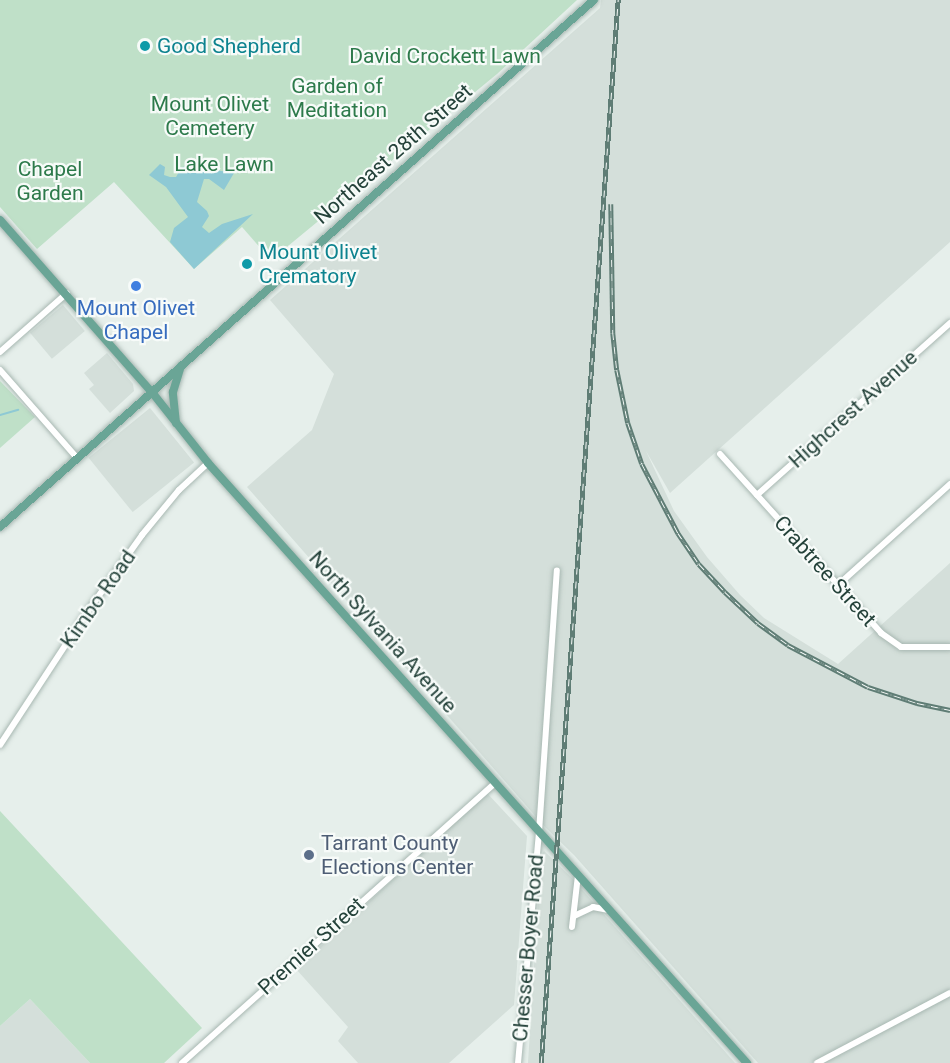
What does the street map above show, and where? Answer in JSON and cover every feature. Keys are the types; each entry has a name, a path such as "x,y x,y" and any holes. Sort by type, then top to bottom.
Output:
{"main road":[{"name":"Northeast 28th Street","path":"2,521 77,458 594,0"},
{"name":"North Sylvania Avenue","path":"0,220 67,293 151,391 208,464 747,1063"},
{"path":"176,424 173,392 182,363"}],"street":[{"path":"0,352 67,293"},
{"name":"Highcrest Avenue","path":"757,495 950,323"},
{"path":"0,370 77,458"},
{"name":"Crabtree Street","path":"720,454 880,633 895,644 914,649 950,647"},
{"name":"Kimbo Road","path":"0,745 85,615 142,535 179,490 208,464"},
{"path":"838,585 950,484"},
{"path":"539,832 557,571"},
{"name":"Premier Street","path":"182,1063 495,783"},
{"name":"Chesser Boyer Road","path":"518,1063 539,832"},
{"path":"572,927 578,875"},
{"path":"573,916 593,907 609,910"},
{"path":"817,1063 950,993"}],"shaded area":[{"path":"601,0 950,0 950,242 670,493 646,451 674,511 707,557 740,595 764,618 838,664 950,563 950,1063 758,1063 574,855 545,827 247,487 312,430 334,374 270,300 600,8"},
{"path":"63,305 85,331 52,359 30,333"},
{"path":"107,353 133,384 134,391 110,413 89,389 94,385 84,373"},
{"path":"150,408 194,462 133,512 89,458"},
{"path":"487,793 527,836 514,1005 449,1063 358,1063 338,1041 348,1027 296,969"},
{"path":"544,851 571,877 735,1063 528,1063 541,856"},
{"path":"30,999 90,1063 0,1063 0,1026"}],"green space":[{"name":"Mount Olivet Cemetery","path":"0,0 577,0 497,74 271,260 242,227 194,269 114,182 37,249 0,207"},
{"path":"0,381 35,417 0,448"},
{"path":"0,811 202,1028 164,1063 90,1063 30,999 0,1026"}],"water":[{"path":"160,164 165,167 164,175 170,177 176,177 182,167 189,166 234,173 224,190 209,179 204,179 197,202 209,216 202,227 209,233 222,224 253,214 194,269 170,242 174,228 188,217 166,187 149,175"}],"waterway":[{"path":"0,415 18,410"}],"railway":[{"path":"541,1063 618,0"},
{"path":"611,204 613,333 617,370 628,423 642,464 678,533 699,564 725,592 758,623 788,645 868,687 917,703 950,710"}],"place":[{"name":"Good Shepherd","path":"145,46"},
{"name":"Mount Olivet Crematory","path":"247,264"},
{"name":"Mount Olivet Chapel","path":"136,286"},
{"name":"Tarrant County Elections Center","path":"309,855"}],"park label":[{"name":"David Crockett Lawn","path":"445,56"},
{"name":"Garden of Meditation","path":"337,98"},
{"name":"Lake Lawn","path":"224,164"},
{"name":"Chapel Garden","path":"50,181"}]}
